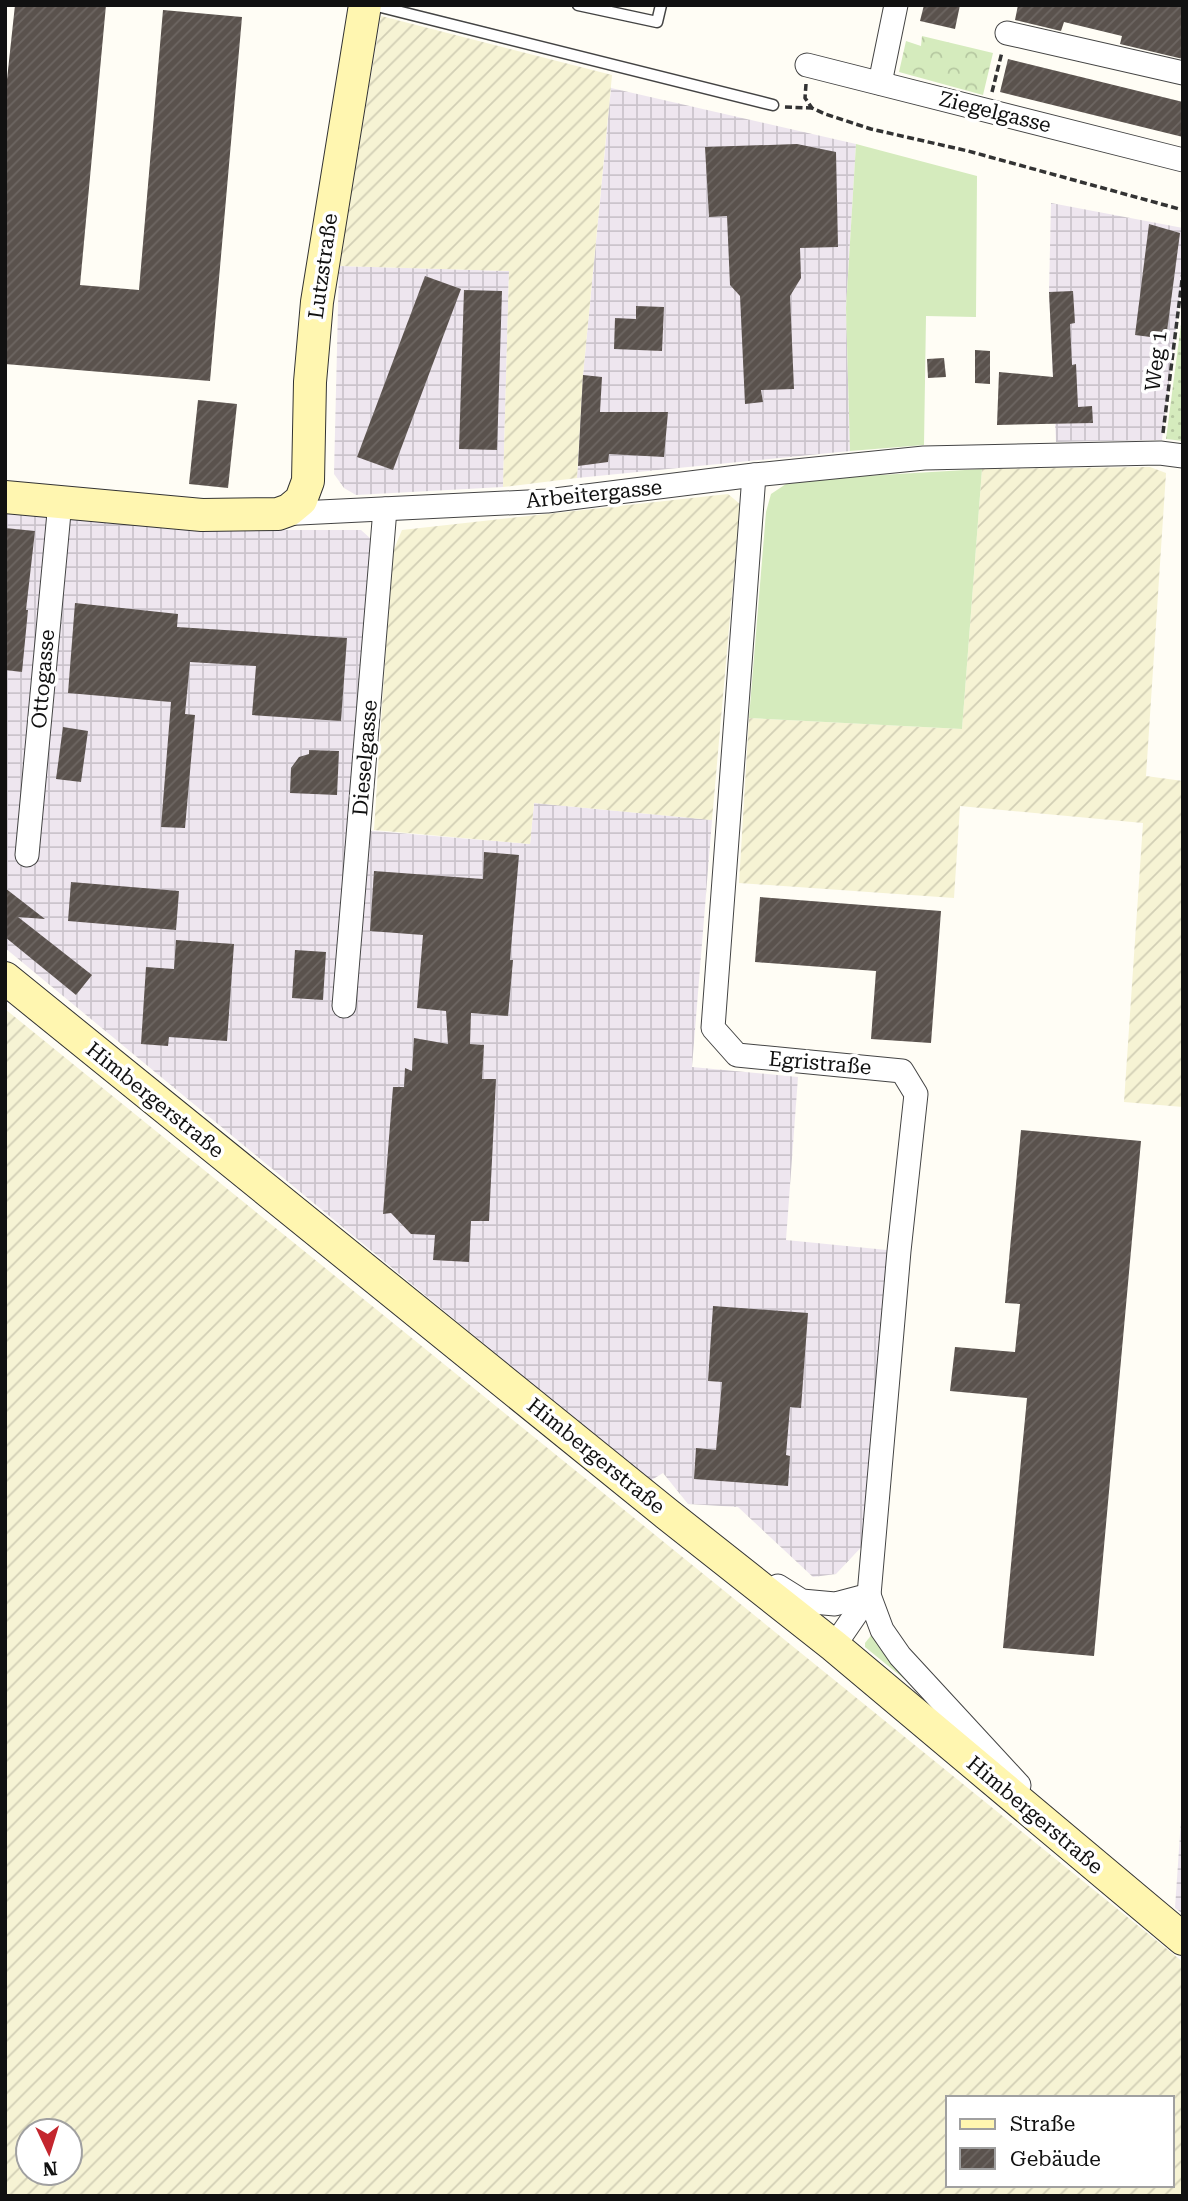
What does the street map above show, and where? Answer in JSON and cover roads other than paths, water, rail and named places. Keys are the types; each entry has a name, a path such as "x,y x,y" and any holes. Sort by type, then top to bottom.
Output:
{"street":[{"name":"Lutzstraße","path":"278,514 289,510 301,500 308,481 310,382 317,302 365,5"},
{"path":"880,83 895,5"},
{"path":"1007,33 1183,73"},
{"name":"Ziegelgasse","path":"807,65 1183,159"},
{"name":"Arbeitergasse","path":"5,497 202,515 278,514 547,501 754,475 925,458 1172,454"},
{"name":"Egristraße","path":"754,475 713,1028 737,1055 902,1071 916,1094 899,1251 869,1595 834,1646"},
{"name":"Ottogasse","path":"27,855 60,502"},
{"name":"Dieselgasse","path":"344,1006 385,509"},
{"name":"Himbergerstraße","path":"5,978 834,1646 1183,1939"},
{"path":"667,1514 802,1601 835,1604 869,1595 882,1630 900,1656 1095,1867"}],"lane":[{"path":"373,5 773,105"},
{"path":"578,5 657,22 661,5"}]}
